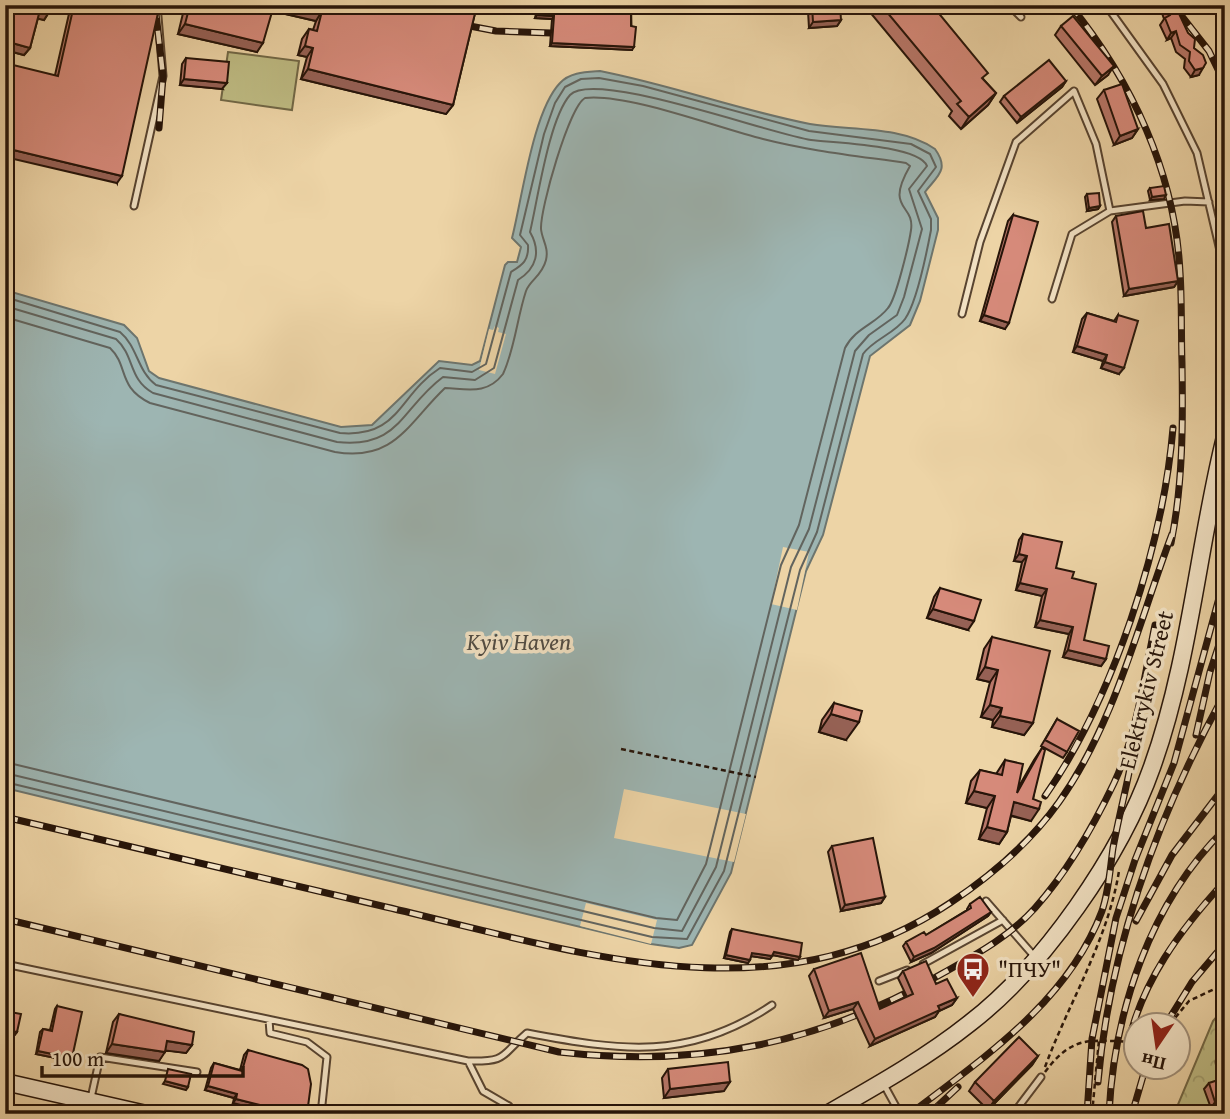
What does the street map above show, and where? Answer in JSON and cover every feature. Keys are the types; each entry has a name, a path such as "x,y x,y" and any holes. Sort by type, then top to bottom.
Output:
{"street":[{"name":"Elektrykiv Street","path":"827,1114 882,1082 971,1023 1036,958 1113,849 1130,819 1152,767 1170,703 1225,437"},
{"path":"5,1082 146,1114"}],"lane":[{"path":"134,206 163,76 157,5"},
{"path":"1009,5 1021,17"},
{"path":"1106,5 1138,46 1180,116 1198,153 1225,272"},
{"path":"962,314 981,242 1016,142 1074,91 1096,144 1110,211"},
{"path":"1052,299 1072,233 1110,211 1185,201 1209,202"},
{"path":"1225,288 1220,312 1225,333"},
{"path":"986,901 1036,958"},
{"path":"879,981 953,949 1003,920"},
{"path":"5,964 468,1061 495,1062 511,1052 527,1033 615,1048 680,1045 716,1036 772,1005"},
{"path":"269,1020 271,1033 307,1042 327,1057 321,1114"},
{"path":"1225,1031 1219,1062 1225,1097"},
{"path":"90,1101 100,1057 197,1072"},
{"path":"468,1061 483,1091 509,1106"},
{"path":"1013,1114 1041,1077"},
{"path":"882,1082 900,1114"}],"path":[{"path":"621,749 756,777"},
{"path":"1041,1077 1065,1013 1099,942 1115,894 1119,869"},
{"path":"1182,1010 1189,1001 1225,984"},
{"path":"1091,1114 1099,1040"},
{"path":"1041,1077 1057,1057 1076,1042 1122,1041"}],"green space":[{"path":"228,52 299,61 292,110 221,100"},
{"path":"1225,1007 1225,1114 1174,1114 1188,1080 1192,1080 1192,1071 1213,1021"}],"water":[{"name":"Kyiv Haven","path":"600,71 810,124 891,132 906,136 935,149 942,168 925,192 938,218 938,230 920,301 910,325 870,356 823,535 806,571 731,873 692,945 679,948 651,944 5,788 5,290 124,325 137,338 149,371 159,378 341,427 372,425 439,361 472,365 480,361 505,265 508,262 517,262 521,247 512,238 530,156 543,114 551,96 564,79 578,73"}],"pier":[{"path":"495,326 499,328 498,332 506,334 495,374 479,370 489,329 493,330"},
{"path":"783,547 809,552 797,610 771,604"},
{"path":"624,789 746,814 734,862 614,838"},
{"path":"586,903 657,920 651,944 580,926"}],"building":[{"path":"12,5 51,5 49,12 40,10 30,48 5,41 5,21"},
{"path":"74,5 124,5 158,13 122,176 5,148 5,63 58,76"},
{"path":"190,5 274,5 263,43 185,24"},
{"path":"295,5 477,5 453,105 308,69 313,48 305,46 309,29 317,31 322,11"},
{"path":"539,5 631,5 631,26 636,27 634,47 552,43 554,16 537,15"},
{"path":"812,5 840,5 841,20 813,22"},
{"path":"881,5 932,5 988,73 982,78 996,93 969,117 957,104 961,101"},
{"path":"1166,5 1175,5 1188,33 1195,39 1194,48 1203,55 1206,63 1203,68 1195,70 1189,61 1190,52 1180,45 1176,31 1171,33 1165,18 1170,15"},
{"path":"1073,16 1114,66 1102,76 1061,26"},
{"path":"186,58 229,62 227,83 184,79"},
{"path":"1049,60 1066,81 1021,117 1004,96"},
{"path":"1122,84 1138,129 1120,136 1104,90"},
{"path":"1164,186 1166,195 1152,197 1150,188"},
{"path":"1099,193 1100,206 1089,208 1087,194"},
{"path":"1143,211 1146,228 1169,224 1178,281 1129,289 1116,216"},
{"path":"1013,215 1038,222 1009,323 984,315"},
{"path":"1087,313 1116,322 1118,315 1138,321 1124,368 1105,362 1107,355 1077,346"},
{"path":"1023,534 1062,542 1056,568 1074,572 1072,578 1096,584 1084,640 1109,646 1106,659 1068,650 1073,627 1040,620 1047,589 1020,583 1027,556 1019,554"},
{"path":"940,588 981,600 974,621 933,609"},
{"path":"992,637 1050,651 1033,723 1000,716 1002,708 990,705 998,670 985,667"},
{"path":"834,703 862,711 859,722 831,714"},
{"path":"1057,719 1079,731 1067,752 1045,740"},
{"path":"1042,748 1045,750 1033,799 1041,802 1039,809 1014,802 1007,832 987,827 995,796 974,791 980,770 1002,775 1005,760 1023,764 1017,793"},
{"path":"873,838 885,897 845,905 832,846"},
{"path":"980,897 991,912 934,948 914,957 906,942 924,932 926,935 971,908 970,904"},
{"path":"732,929 802,943 800,957 774,952 772,956 752,953 750,960 726,955"},
{"path":"861,953 880,1009 913,994 903,971 926,961 936,984 947,979 957,998 938,1006 940,1010 875,1039 858,1002 829,1011 814,969"},
{"path":"57,1006 82,1012 72,1058 38,1051 43,1029 52,1031"},
{"path":"5,1011 21,1014 17,1032 5,1030"},
{"path":"119,1014 194,1032 192,1045 167,1041 165,1052 112,1044"},
{"path":"1019,1037 1038,1056 994,1101 975,1082"},
{"path":"248,1050 308,1069 311,1084 307,1114 236,1099 237,1094 208,1086 214,1063 242,1071"},
{"path":"728,1062 730,1082 670,1089 668,1069"},
{"path":"168,1069 191,1074 188,1087 165,1081"},
{"path":"1221,1079 1225,1099 1215,1102 1209,1083"},
{"path":"420,1108 488,1114 420,1114"}],"railway":[{"path":"155,5 163,76 159,128"},
{"path":"1070,5 1113,65 1131,97 1159,164 1176,235 1181,295 1182,431 1178,498 1171,543"},
{"path":"1173,5 1209,51 1225,84"},
{"path":"454,23 496,31 551,33"},
{"path":"1045,796 1070,757 1092,714 1131,620 1158,522 1173,428"},
{"path":"5,817 529,942 601,956 673,966 744,968 814,960 883,939 950,903 1009,858 1035,832 1059,802 1095,739 1124,672 1172,534"},
{"path":"1087,1114 1092,1039 1116,918 1135,860 1174,763 1225,576"},
{"path":"5,919 559,1052 611,1056 711,1053 805,1033 898,997 945,972 1004,936 1035,908 1079,848 1114,783 1129,745 1155,625"},
{"path":"1196,735 1210,672 1225,626"},
{"path":"1098,1082 1114,980 1141,881 1179,785 1225,693"},
{"path":"910,1114 1021,1026 1068,973 1087,944 1104,903 1133,753"},
{"path":"1136,921 1172,855 1225,786"},
{"path":"1109,1114 1119,1037 1128,998 1141,961 1176,890 1199,858 1225,829"},
{"path":"1138,1010 1164,958 1193,918 1225,881"},
{"path":"1175,1010 1192,982 1225,943"},
{"path":"1132,1114 1142,1080"},
{"path":"929,1114 958,1087"}],"place":[{"name":"\"ПЧУ\"","path":"973,999"}]}
